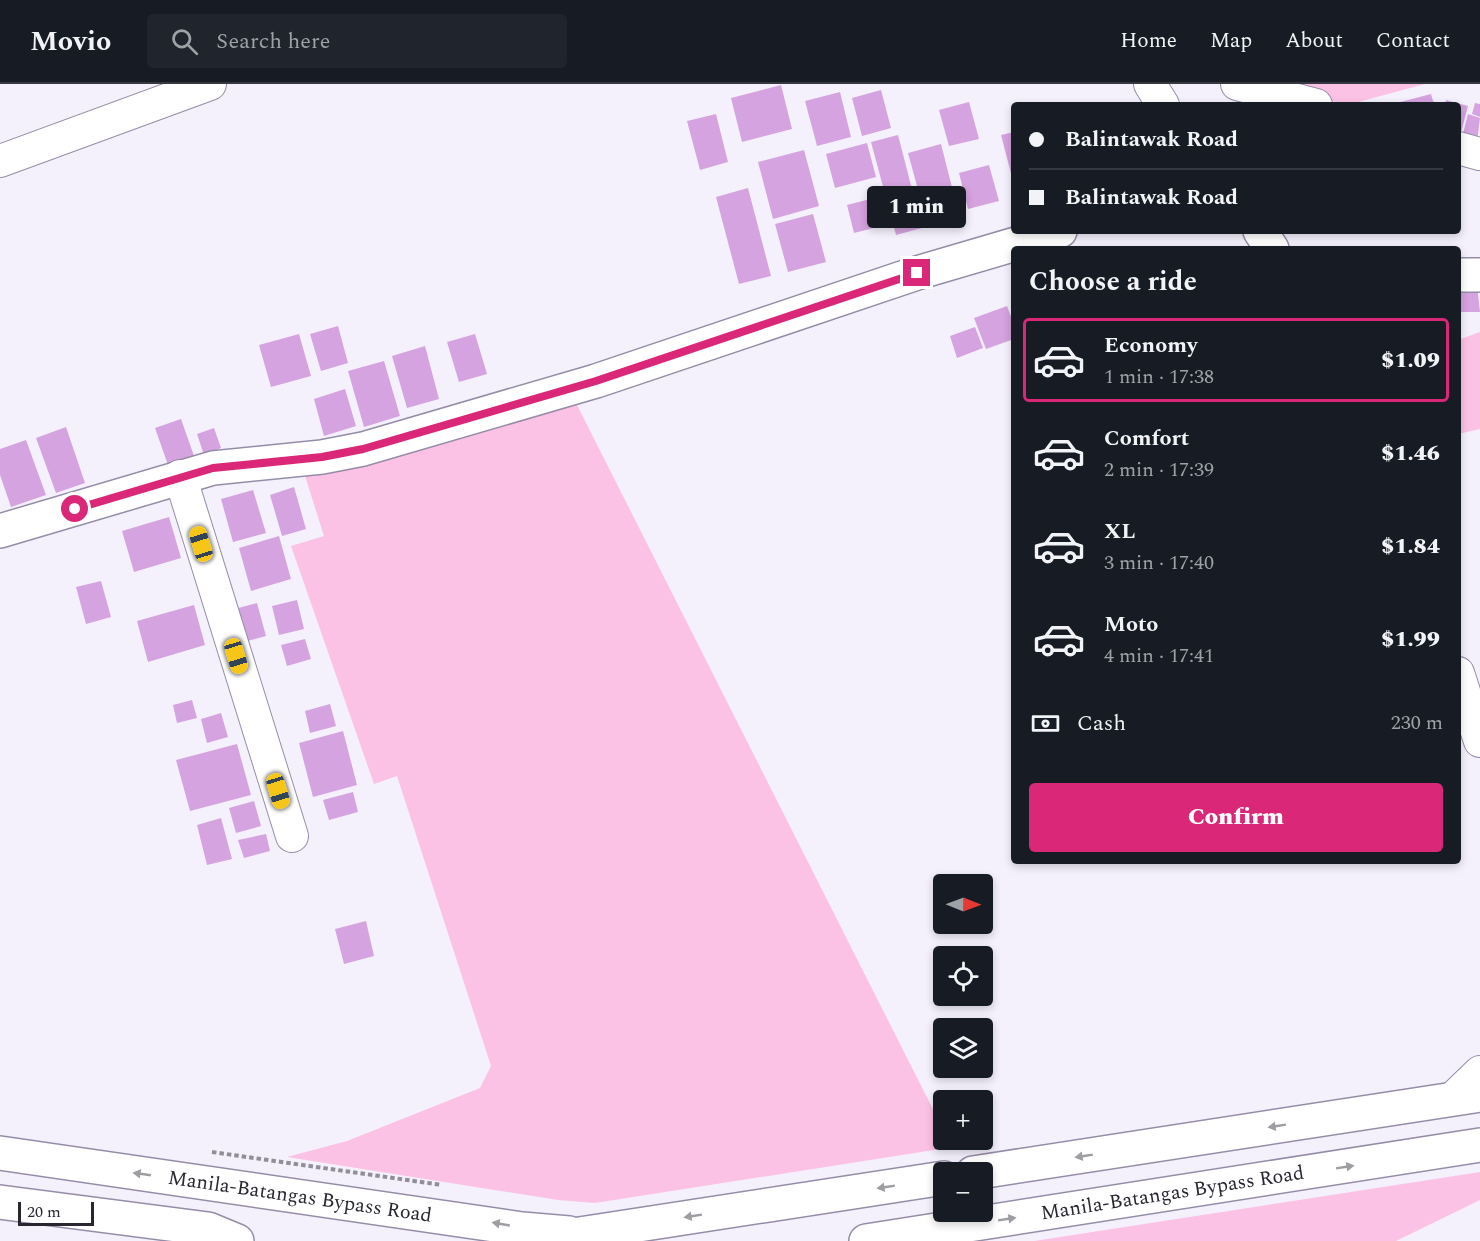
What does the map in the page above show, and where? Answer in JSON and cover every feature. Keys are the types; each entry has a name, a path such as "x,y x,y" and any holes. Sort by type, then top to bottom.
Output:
{"main road":[{"path":"0,531 213,468 322,457 363,449 596,381 917,273 1050,234"},
{"path":"1461,275 1480,275"},
{"path":"993,1170 1466,1097"},
{"path":"1404,1106 1411,1156"},
{"name":"Manila-Batangas Bypass Road","path":"866,1241 1480,1145"},
{"name":"Manila-Batangas Bypass Road","path":"0,1153 522,1229 556,1233 601,1231"},
{"name":"Manila-Batangas Bypass Road","path":"534,1241 933,1180"},
{"path":"0,1202 208,1229 237,1241"}],"street":[{"path":"0,161 210,84"},
{"path":"1150,84 1161,102"},
{"path":"1237,84 1305,102"},
{"path":"1461,149 1480,154"},
{"path":"180,476 292,836"},
{"path":"1461,683 1480,741"},
{"path":"1466,1097 1480,1072"}],"shaded area":[{"path":"1271,84 1425,84 1358,102 1336,102"},
{"path":"1480,332 1480,429 1461,433 1461,339"},
{"path":"576,403 933,1109 934,1150 595,1203 558,1200 287,1157 347,1141 480,1088 491,1066 397,776 374,784 291,546 324,536 305,476"},
{"path":"1480,1172 1480,1200 1396,1241 1034,1241"}],"building":[{"path":"781,85 792,129 742,142 731,98"},
{"path":"881,90 891,128 862,136 852,98"},
{"path":"840,92 851,137 817,146 805,101"},
{"path":"1431,94 1434,102 1400,102"},
{"path":"969,102 979,139 949,146 939,110"},
{"path":"1475,103 1480,104 1480,117 1472,114"},
{"path":"1461,104 1468,106 1461,132"},
{"path":"716,114 728,162 700,170 687,121"},
{"path":"1468,114 1480,118 1477,142 1462,138"},
{"path":"1011,133 1011,173 1001,135"},
{"path":"898,135 922,228 896,235 871,142"},
{"path":"867,143 876,177 835,188 826,154"},
{"path":"941,144 958,211 926,219 908,153"},
{"path":"804,150 819,206 773,219 758,162"},
{"path":"989,165 999,201 968,209 959,173"},
{"path":"748,188 771,276 739,284 716,197"},
{"path":"878,197 885,225 854,233 847,205"},
{"path":"813,214 826,262 788,272 775,224"},
{"path":"1461,285 1477,285 1480,312 1461,312"},
{"path":"1007,306 1011,317 1011,340 986,349 974,318"},
{"path":"338,326 348,363 321,371 310,334"},
{"path":"975,327 983,348 957,358 950,336"},
{"path":"299,334 311,376 271,387 259,345"},
{"path":"475,334 487,374 459,382 447,342"},
{"path":"425,346 439,399 407,408 392,356"},
{"path":"384,361 400,416 364,427 348,371"},
{"path":"345,389 356,426 324,436 314,399"},
{"path":"181,419 194,456 168,465 155,428"},
{"path":"66,427 85,483 56,493 36,438"},
{"path":"214,428 221,448 204,455 197,434"},
{"path":"26,440 46,495 11,507 0,475 0,449"},
{"path":"294,487 306,529 282,536 270,495"},
{"path":"253,490 266,533 233,542 221,499"},
{"path":"169,517 181,558 134,572 122,531"},
{"path":"279,536 291,579 251,591 239,548"},
{"path":"101,581 111,617 86,624 76,587"},
{"path":"297,600 304,629 279,635 272,606"},
{"path":"257,603 266,636 240,643 231,610"},
{"path":"194,605 205,645 148,662 137,621"},
{"path":"305,639 311,659 287,666 281,645"},
{"path":"192,700 197,718 177,723 173,705"},
{"path":"330,704 336,726 310,733 305,711"},
{"path":"221,713 228,737 207,743 201,719"},
{"path":"343,731 357,785 313,797 299,743"},
{"path":"237,744 251,795 190,811 176,760"},
{"path":"353,792 358,812 329,820 323,800"},
{"path":"254,801 261,826 236,833 229,808"},
{"path":"221,818 232,859 207,865 197,825"},
{"path":"266,834 270,851 244,858 238,840"},
{"path":"366,921 374,956 344,964 335,929"}],"route":[{"path":"75,509 213,468 322,457 363,449 596,381 917,273"}]}
